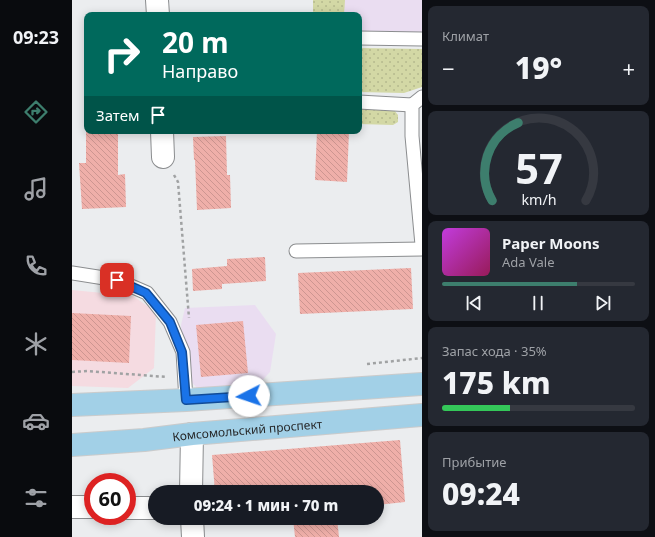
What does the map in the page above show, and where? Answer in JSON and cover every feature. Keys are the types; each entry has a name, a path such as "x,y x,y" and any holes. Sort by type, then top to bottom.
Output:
{"main road":[{"path":"72,405 143,403 422,384"},
{"name":"Комсомольский проспект","path":"72,445 422,415"}],"street":[{"path":"157,0 158,12"},
{"path":"162,134 163,157"},
{"path":"191,485 192,434"},
{"path":"72,507 84,507"},
{"path":"136,508 148,508"},
{"path":"192,525 193,537"}],"lane":[{"path":"362,38 422,39"},
{"path":"362,102 417,101 412,136 422,245"},
{"path":"296,252 422,249"},
{"path":"72,273 117,280 146,293 170,322 182,352 186,400"}],"path":[{"path":"178,182 190,329 182,352"},
{"path":"360,364 422,358"},
{"path":"72,372 86,371 184,378"}],"shaded area":[{"path":"313,0 422,0 422,39 362,38 362,12 314,12"},
{"path":"72,290 133,296 156,312 154,368 128,388 72,386"},
{"path":"255,305 276,334 270,372 254,389 198,389 185,375 181,325 185,308"}],"green space":[{"path":"313,0 345,0 344,12 313,12"},
{"path":"362,48 422,49 422,87 404,93 362,92"},
{"path":"362,108 394,110 398,115 398,122 393,125 362,124"}],"building":[{"path":"86,134 118,134 118,175 125,174 126,207 82,209 79,163 86,163"},
{"path":"317,134 349,134 347,182 315,180"},
{"path":"226,136 227,175 230,175 231,208 197,210 193,137"},
{"path":"265,257 266,281 222,284 222,289 193,291 192,269 227,266 227,259"},
{"path":"411,268 413,309 300,314 298,273"},
{"path":"72,313 131,316 129,363 72,360"},
{"path":"243,321 248,373 201,377 196,325"},
{"path":"400,440 405,502 384,504 384,485 214,485 212,455"},
{"path":"294,525 338,525 339,537 295,537"}],"route":[{"path":"117,280 146,293 170,322 182,352 186,400 249,396"}]}
